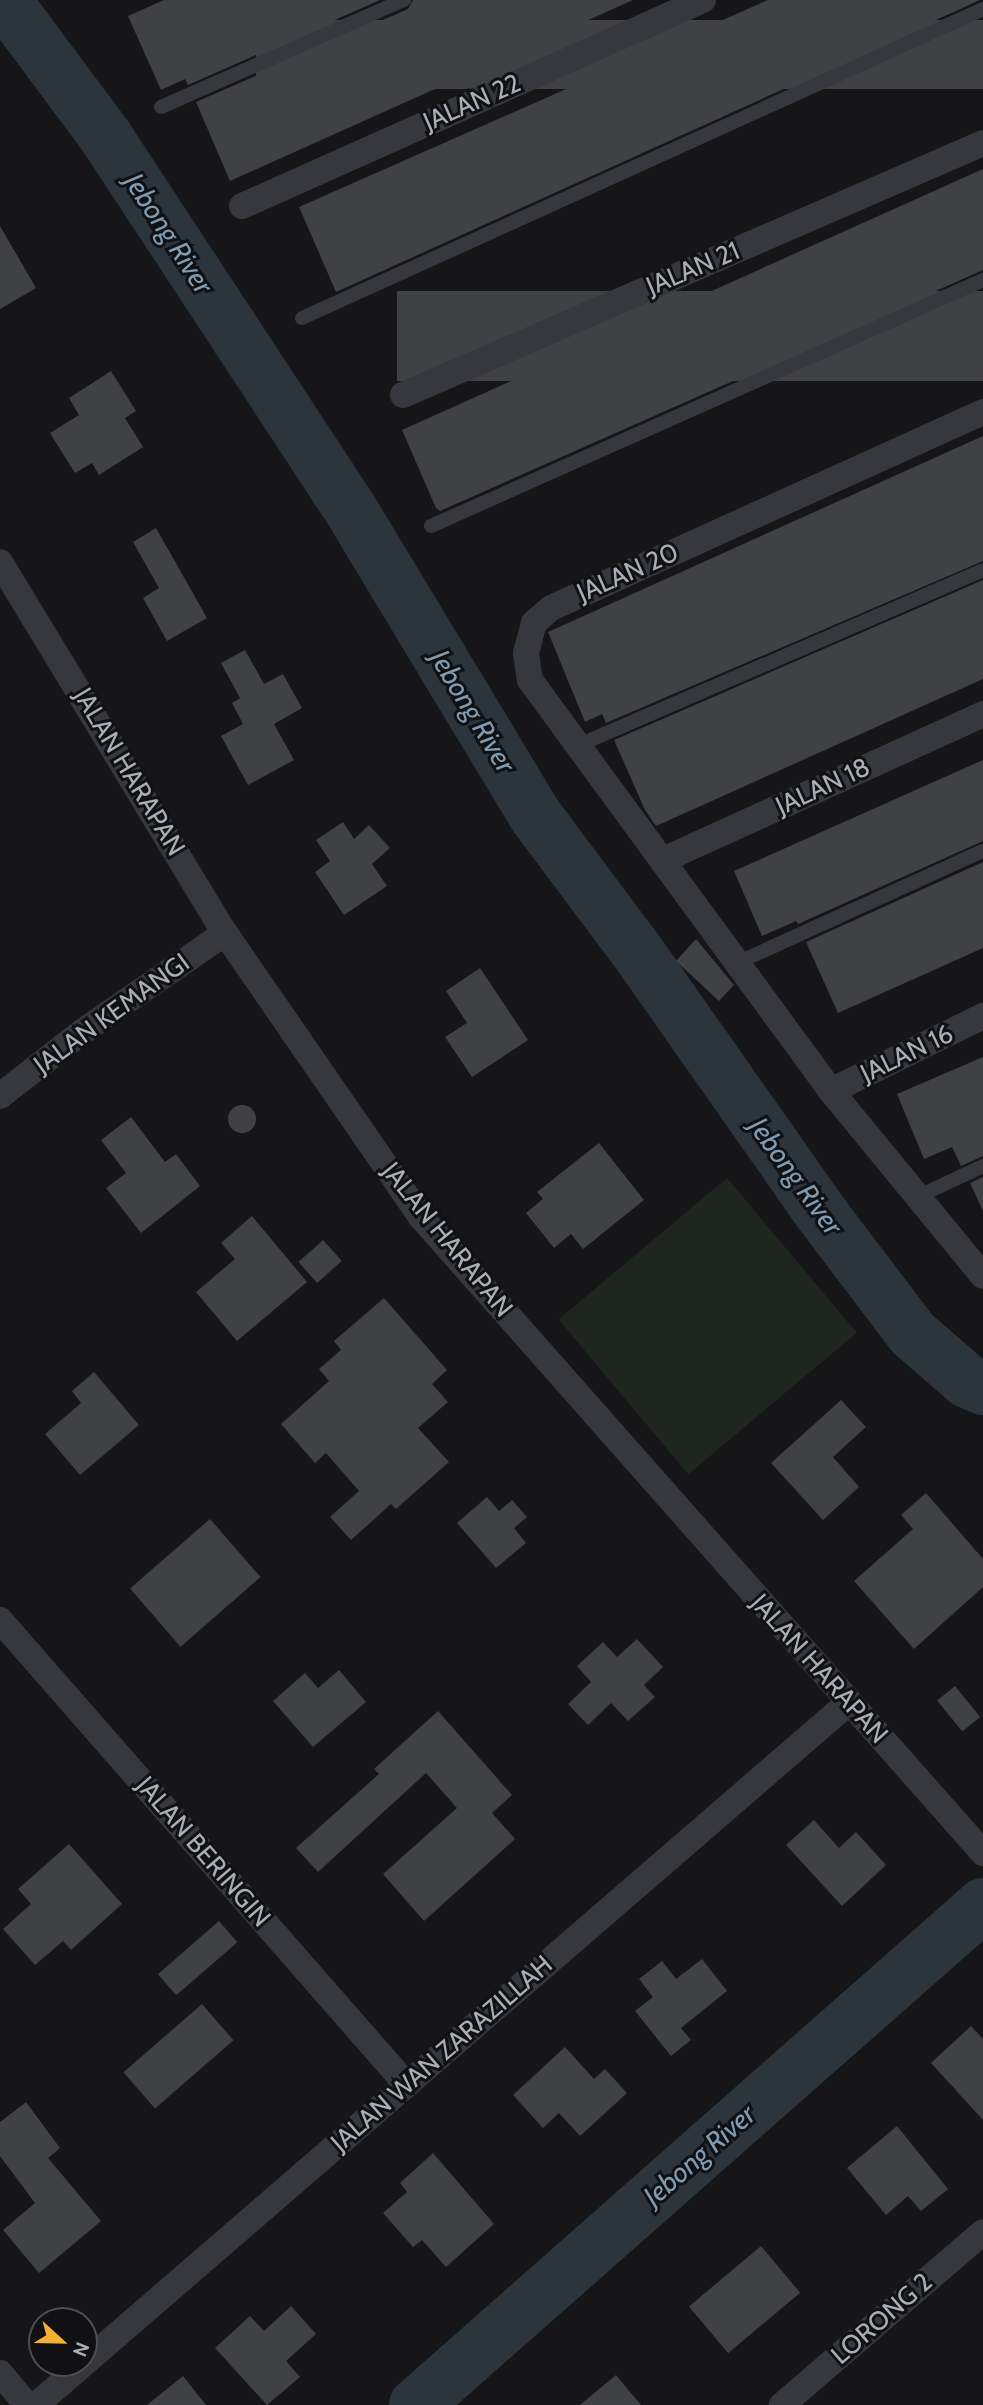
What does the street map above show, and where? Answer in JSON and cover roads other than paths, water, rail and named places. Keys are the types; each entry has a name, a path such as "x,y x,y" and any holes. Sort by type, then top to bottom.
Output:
{"street":[{"name":"JALAN 22","path":"242,206 703,0"},
{"name":"JALAN 21","path":"403,395 983,143"},
{"name":"JALAN 20","path":"983,412 551,608 534,623 526,653 530,680 831,1091 983,1276"},
{"name":"JALAN HARAPAN","path":"0,562 225,933 421,1217 983,1853"},
{"name":"JALAN 18","path":"663,860 983,714"},
{"name":"JALAN KEMANGI","path":"0,1096 82,1032 225,933"},
{"name":"JALAN 16","path":"831,1091 983,1016"},
{"name":"JALAN BERINGIN","path":"0,1620 407,2085"},
{"name":"JALAN WAN ZARAZILLAH","path":"36,2405 848,1703"},
{"name":"LORONG 2","path":"782,2405 983,2232"},
{"path":"0,2373 27,2405"}],"lane":[{"path":"161,107 404,0"},
{"path":"302,318 983,9"},
{"path":"431,526 983,280"},
{"path":"579,745 983,570"},
{"path":"739,962 983,851"},
{"path":"919,1196 983,1166"}],"waterway":[{"name":"Jebong River","path":"4,0 106,137 351,510 535,815 639,954 821,1213 913,1334 967,1381 983,1388"},
{"name":"Jebong River","path":"416,2405 983,1905"}]}
